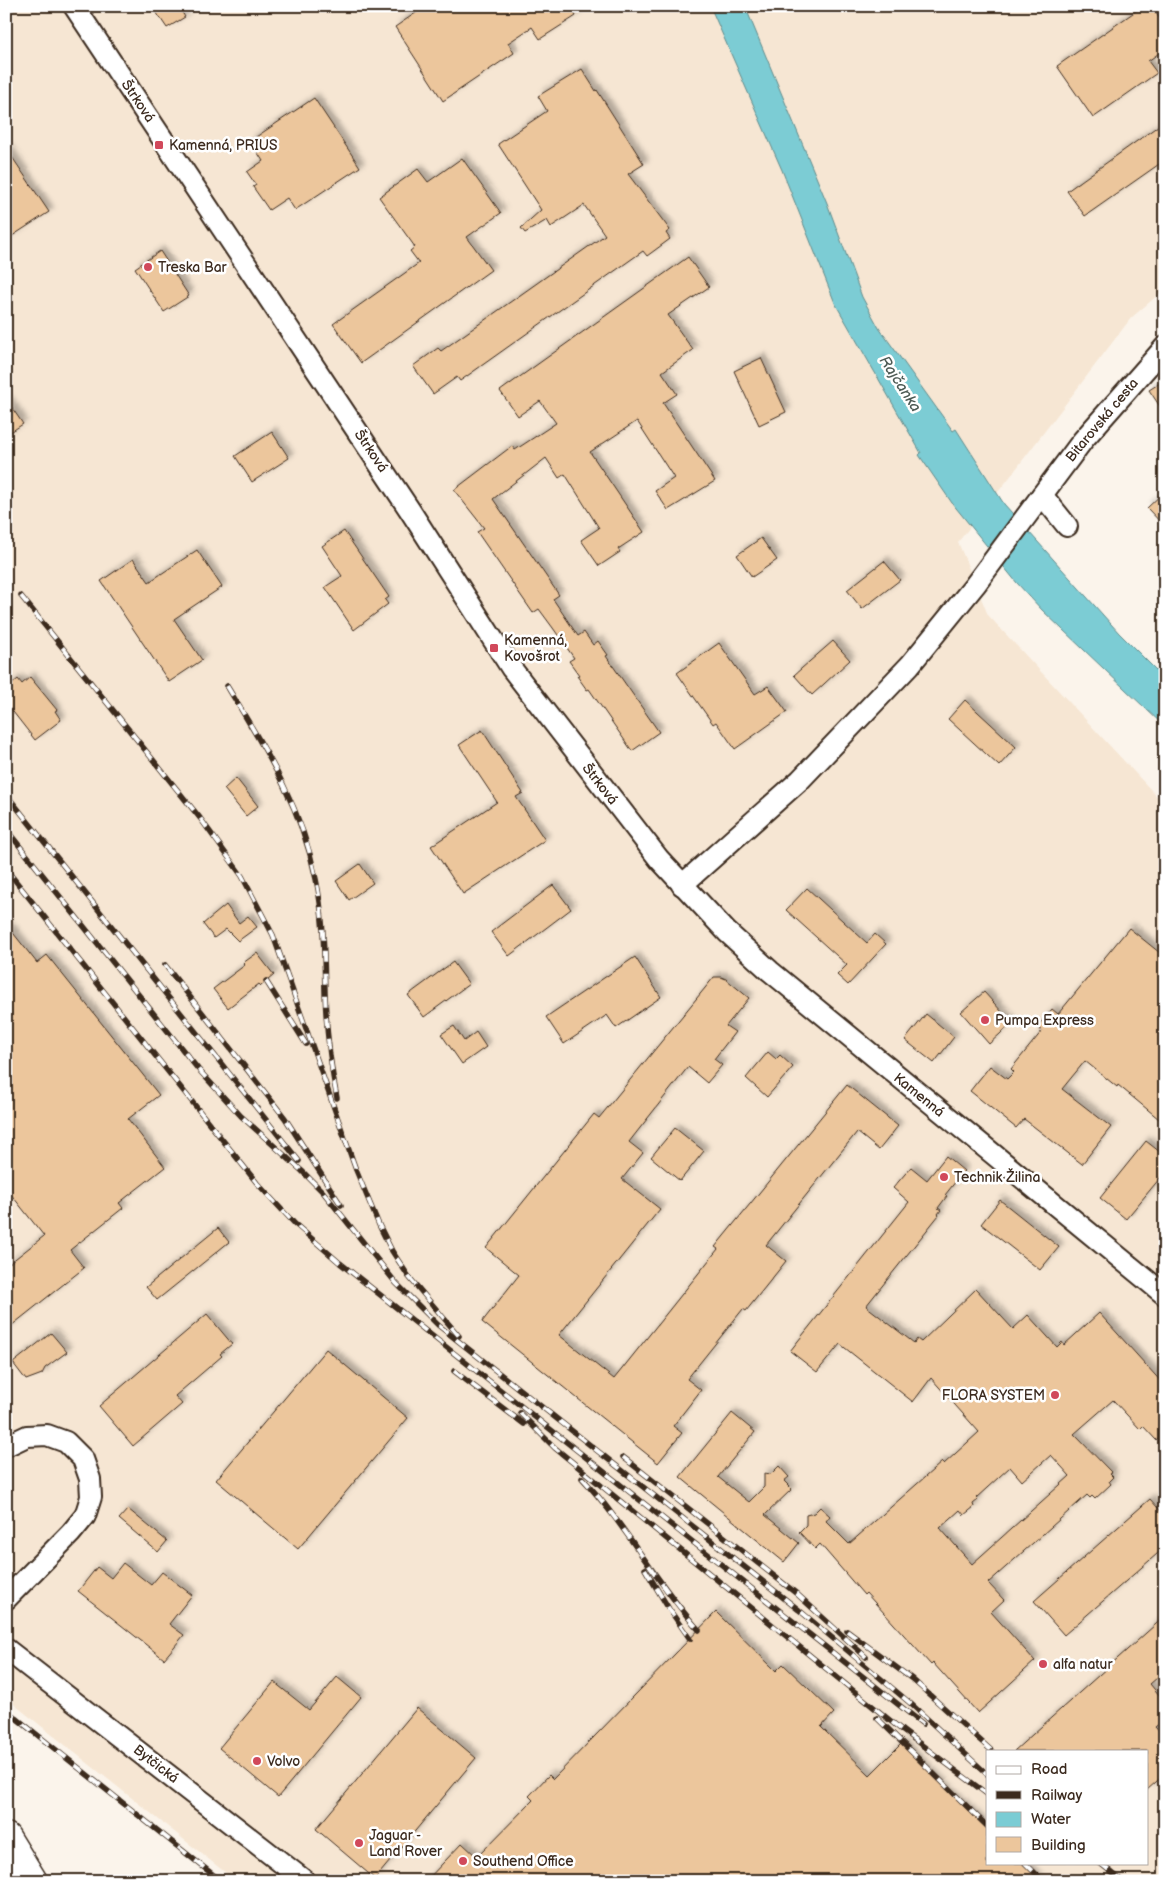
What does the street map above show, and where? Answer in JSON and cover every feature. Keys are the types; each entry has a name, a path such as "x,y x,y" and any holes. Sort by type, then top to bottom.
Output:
{"main road":[{"path":"6,1837 33,1881"}],"street":[{"name":"Štrková","path":"74,6 409,508 512,669 628,820 682,886"},
{"name":"Bitarovská cesta","path":"682,886 800,780 910,665 944,626 1083,440 1165,347"},
{"path":"1038,501 1067,526"},
{"name":"Kamenná","path":"682,886 737,942 804,1000 1165,1295"},
{"path":"6,1446 27,1436 47,1435 66,1442 83,1459 90,1479 91,1497 85,1516 71,1533 6,1599"},
{"name":"Bytčická","path":"6,1648 305,1881"}],"shaded area":[{"path":"6,6 1165,6 1165,289 1131,318 958,542 988,615 1165,805 1165,1881 236,1881 6,1698"}],"water":[{"name":"Rajčanka","path":"710,6 745,6 827,203 862,297 879,328 953,431 956,429 1004,504 1119,633 1165,679 1165,727 1042,610 1017,583 952,503 919,455 921,453 835,303 782,170"}],"building":[{"path":"152,6 178,6 185,17 167,28"},
{"path":"426,6 570,6 576,16 540,39 532,27 508,43 514,53 443,101 395,27"},
{"path":"1143,6 1151,6 1165,26 1165,49 1148,61 1157,73 1093,118 1057,66"},
{"path":"582,69 644,164 628,174 670,230 666,233 670,239 647,256 643,251 460,381 457,377 433,394 413,366 438,348 441,351 605,235 584,205 551,227 547,220 525,233 521,228 541,210 498,144 547,111 538,96"},
{"path":"314,98 360,167 295,210 287,198 269,210 253,187 256,185 247,172 263,161 250,141"},
{"path":"1165,121 1165,160 1085,216 1067,191"},
{"path":"6,148 49,212 6,240"},
{"path":"462,158 501,213 467,237 491,270 361,363 333,324 419,263 410,251 415,247 379,197 418,169 428,182"},
{"path":"160,251 189,296 164,312 135,268"},
{"path":"688,257 709,287 668,315 693,350 662,372 677,394 663,403 715,481 668,510 655,491 674,478 637,421 590,452 644,532 618,549 620,552 599,566 581,540 599,528 565,474 559,478 546,458 493,499 559,595 553,599 578,636 584,632 593,645 598,641 608,655 606,656 659,732 632,751 589,689 587,690 577,676 579,675 569,661 574,658 553,628 539,609 533,613 477,532 484,528 454,490 512,446 515,450 556,423 540,401 518,416 500,391"},
{"path":"761,358 786,412 759,425 734,371"},
{"path":"1165,380 1165,414 1149,390"},
{"path":"6,399 23,424 6,435"},
{"path":"272,432 289,458 252,482 235,456"},
{"path":"1165,491 1165,527 1147,508"},
{"path":"344,531 389,597 385,600 388,604 354,630 325,587 342,576 322,546"},
{"path":"761,538 777,560 752,577 737,555"},
{"path":"197,550 222,587 174,619 202,660 169,682 101,581 133,559 149,582"},
{"path":"884,561 900,580 862,609 847,590"},
{"path":"833,641 850,660 812,695 794,675"},
{"path":"719,643 755,694 768,686 787,712 735,749 716,722 713,724 677,673"},
{"path":"30,677 57,710 55,711 61,720 35,740 6,703 6,689 18,679 22,684"},
{"path":"965,700 1016,747 999,766 948,719"},
{"path":"482,730 523,793 516,797 545,840 463,894 431,846 497,802 459,745"},
{"path":"236,778 258,806 246,816 224,789"},
{"path":"360,864 373,883 349,900 336,881"},
{"path":"553,885 571,909 509,956 491,932"},
{"path":"807,888 867,943 875,934 886,944 848,985 837,975 847,965 786,910"},
{"path":"226,905 239,923 248,916 257,927 238,941 226,929 214,938 203,924"},
{"path":"6,924 37,963 47,955 159,1095 128,1119 165,1167 119,1203 123,1208 70,1250 84,1268 6,1330 6,1266 44,1236 6,1188"},
{"path":"1129,928 1165,957 1165,1124 1118,1085 1117,1087 1085,1061 1062,1089 1111,1127 1082,1164 1024,1119 1016,1128 970,1091 990,1066 1007,1079 1014,1072 1011,1069 1042,1031 1037,1027 1052,1009 1058,1014"},
{"path":"257,953 274,975 228,1008 213,989 245,965 243,963"},
{"path":"635,957 661,997 616,1028 607,1015 564,1044 546,1017"},
{"path":"453,962 469,984 424,1017 408,995"},
{"path":"714,977 726,979 749,998 726,1026 735,1032 714,1059 722,1065 707,1083 688,1067 629,1142 643,1153 622,1179 660,1209 559,1335 614,1379 718,1249 715,1247 847,1085 898,1126 879,1150 857,1132 766,1245 786,1261 746,1311 743,1309 687,1379 701,1390 673,1426 682,1433 658,1463 482,1322 519,1275 486,1248 594,1114 599,1118"},
{"path":"984,992 1012,1023 989,1044 961,1012"},
{"path":"926,1014 954,1037 934,1063 905,1040"},
{"path":"454,1026 464,1041 476,1032 486,1047 462,1064 441,1034"},
{"path":"768,1052 776,1059 780,1055 793,1067 767,1097 746,1078"},
{"path":"675,1128 704,1151 680,1181 651,1157"},
{"path":"1146,1141 1165,1156 1165,1172 1126,1219 1100,1198"},
{"path":"946,1156 964,1171 945,1195 947,1196 938,1208 941,1210 939,1215 866,1306 914,1343 917,1339 921,1342 976,1289 1013,1329 1028,1315 1057,1347 1062,1342 1064,1345 1099,1313 1165,1386 1165,1432 1156,1440 1143,1426 1140,1429 1113,1400 1074,1434 1112,1473 1110,1474 1113,1477 1109,1481 1111,1484 1095,1499 1087,1495 988,1583 1004,1600 991,1612 1035,1661 978,1713 933,1663 931,1665 866,1593 864,1595 820,1544 815,1549 799,1532 806,1525 806,1515 814,1513 820,1507 830,1516 826,1521 849,1544 979,1432 931,1378 913,1402 840,1344 817,1372 790,1351 909,1202 893,1188 911,1167 927,1180","holes":["1051,1455 1070,1476 972,1564 940,1528 960,1510 964,1515 974,1507 973,1504 978,1500 976,1498 1010,1467 1022,1481"]},
{"path":"1000,1200 1059,1247 1040,1270 981,1224"},
{"path":"218,1228 229,1242 157,1300 146,1287"},
{"path":"207,1314 232,1344 220,1354 222,1356 175,1396 182,1404 133,1446 99,1406"},
{"path":"51,1333 67,1352 45,1368 42,1374 26,1380 13,1363"},
{"path":"326,1349 408,1418 298,1549 216,1480"},
{"path":"732,1413 755,1432 718,1477 749,1502 764,1487 764,1473 771,1474 779,1466 789,1477 784,1481 792,1489 765,1515 799,1543 784,1562 680,1477"},
{"path":"1150,1499 1165,1516 1165,1547 1064,1635 1034,1601"},
{"path":"128,1509 167,1541 158,1552 119,1519"},
{"path":"123,1563 151,1585 162,1572 192,1595 169,1624 184,1635 164,1659 78,1591 97,1567 111,1578"},
{"path":"716,1612 776,1671 783,1664 834,1713 821,1727 870,1775 901,1744 986,1828 986,1864 1023,1864 1040,1881 426,1881 462,1843 477,1857 533,1800 529,1796 549,1775 553,1779"},
{"path":"1165,1616 1165,1671 1150,1684 1165,1702 1165,1719 1155,1727 1165,1738 1165,1774 1148,1789 1148,1750 1015,1750"},
{"path":"337,1677 361,1697 278,1797 219,1748 274,1682 309,1710"},
{"path":"417,1708 476,1758 375,1879 316,1829"}],"railway":[{"path":"21,596 200,818 242,876 273,935 356,1170 379,1225 392,1251 409,1277 459,1336"},
{"path":"227,686 280,778 301,826 309,852 321,907 327,1032 337,1098"},
{"path":"6,794 299,1161"},
{"path":"6,829 198,1069 241,1116 323,1192 396,1283 438,1325 799,1610 910,1703 986,1773"},
{"path":"6,869 257,1183 295,1224 340,1263 923,1724"},
{"path":"165,965 285,1118 341,1205"},
{"path":"266,981 306,1044"},
{"path":"454,1371 524,1424"},
{"path":"520,1413 555,1448 903,1731 986,1793"},
{"path":"623,1457 797,1594 866,1657"},
{"path":"582,1478 613,1515 683,1612 699,1630"},
{"path":"645,1569 690,1639"},
{"path":"847,1631 912,1679 991,1750"},
{"path":"6,1710 221,1881"},
{"path":"877,1718 986,1825"},
{"path":"1026,1864 1043,1881"},
{"path":"1101,1864 1122,1881"}],"place":[{"name":"Kamenná, PRIUS","path":"159,145"},
{"name":"Treska Bar","path":"148,267"},
{"name":"Kamenná, Kovošrot","path":"494,648"},
{"name":"Pumpa Express","path":"985,1020"},
{"name":"Technik Žilina","path":"944,1177"},
{"name":"FLORA SYSTEM","path":"1055,1395"},
{"name":"alfa natur","path":"1043,1664"},
{"name":"Volvo","path":"257,1761"},
{"name":"Jaguar - Land Rover","path":"359,1843"},
{"name":"Southend Office","path":"463,1861"}]}
